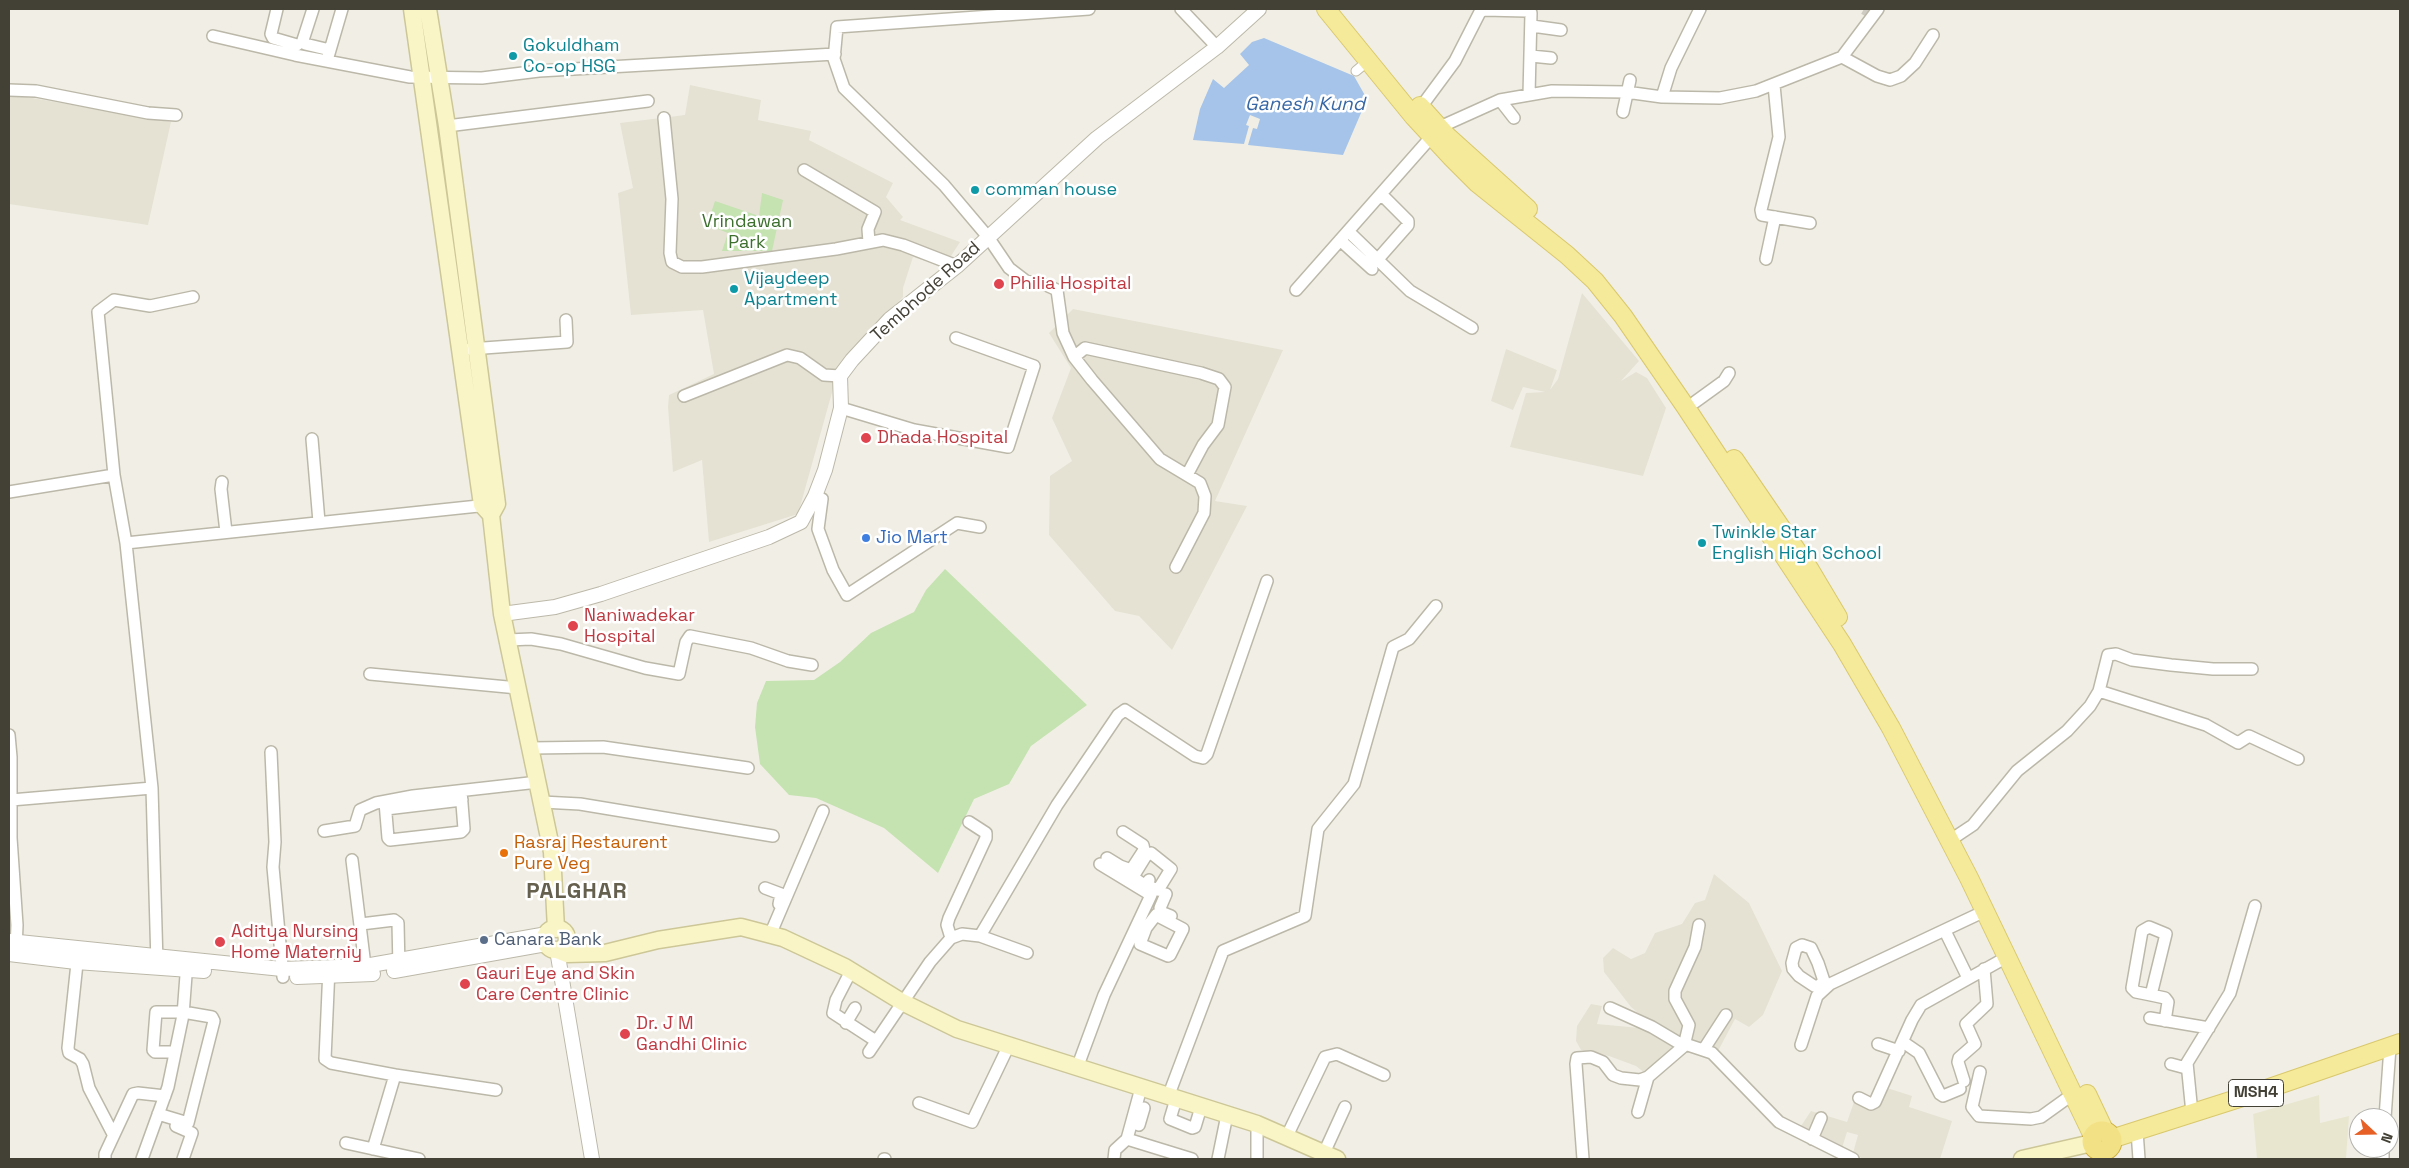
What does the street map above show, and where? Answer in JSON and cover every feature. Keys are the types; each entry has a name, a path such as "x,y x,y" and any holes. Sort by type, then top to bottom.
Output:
{"main road":[{"path":"412,9 422,77 451,215 490,508 502,614 552,852 552,939 567,954 605,953 658,940 741,927 769,934 783,938 851,971 902,1002 957,1029 1257,1124 1331,1156"},
{"path":"428,9 447,126 451,215"},
{"path":"1326,9 1362,66 1436,131 1447,136 1526,208 1580,252 1615,289 1695,402 1708,431"},
{"path":"1341,9 1421,107 1436,131 1477,182 1567,255 1595,281 1708,431 1767,517 1954,838 2058,1032 2102,1143"},
{"path":"1954,838 1984,911 2074,1094 2102,1143"},
{"name":"MSH4","path":"2102,1143 2395,1045"},
{"path":"2022,1159 2102,1143"}],"street":[{"path":"277,9 271,34 273,38 296,50"},
{"path":"296,50 308,9"},
{"path":"313,9 303,40 305,44 329,56"},
{"path":"329,56 342,9"},
{"path":"1089,9 837,27 834,59 844,88 944,185 988,237 1009,268 1026,281 1046,285 1058,290 1063,333 1074,357 1160,459 1200,483 1205,496 1204,513 1176,567"},
{"path":"1182,9 1217,47"},
{"name":"Tembhode Road","path":"840,376 852,360 890,319 956,266 1097,138 1217,47 1259,9"},
{"path":"1662,97 1675,59 1700,9"},
{"path":"1421,107 1455,61 1480,12 1512,10 1532,14 1529,95"},
{"path":"1296,290 1436,131 1500,100 1552,91 1626,92 1662,97 1720,98 1756,91 1842,57 1874,12"},
{"path":"1532,26 1562,30"},
{"path":"1842,57 1877,76 1890,80 1901,76 1915,63 1933,35"},
{"path":"213,36 329,56 410,77 482,78 540,71 835,54"},
{"path":"1531,56 1552,58"},
{"path":"1623,112 1630,80"},
{"path":"1774,85 1779,137 1761,210 1762,215 1810,223"},
{"path":"9,90 36,92 148,112 176,115"},
{"path":"1500,100 1514,118"},
{"path":"447,126 648,101"},
{"path":"664,118 672,199 670,253 672,262 682,267 702,267 836,249 883,240 903,245 956,266"},
{"path":"804,170 875,212 868,229 869,242"},
{"path":"1375,264 1408,226 1408,221 1381,194"},
{"path":"1766,259 1775,217"},
{"path":"1344,236 1375,264 1410,291 1472,328"},
{"path":"158,962 152,788 126,543 114,475 98,312 114,300 150,306 193,297"},
{"path":"469,349 567,342 566,320"},
{"path":"841,408 914,430 1008,448 1034,366 956,338"},
{"path":"1074,357 1085,348 1219,379 1224,387 1218,425 1203,445 1187,475"},
{"path":"502,614 555,607 601,594 769,537 801,522 815,496 825,470 841,408 840,376 824,375 800,358 787,355 684,396"},
{"path":"1695,402 1724,381 1729,373"},
{"path":"312,439 319,522"},
{"path":"9,492 114,475"},
{"path":"222,482 221,489 226,532"},
{"path":"815,496 822,499 818,529 833,570 847,595 957,524 980,527"},
{"path":"126,543 319,522 490,508"},
{"path":"980,936 1057,805 1118,715 1125,710 1195,756 1203,758 1207,754 1267,581"},
{"path":"1201,1107 1195,1127 1192,1128 1170,1119 1172,1098 1223,951 1304,916 1318,829 1354,784 1393,648 1410,639 1436,606"},
{"path":"508,640 531,639 561,644 645,668 678,674 686,642 690,636 751,648 788,660 812,665"},
{"path":"1954,838 1973,825 2017,771 2067,731 2090,706 2099,691 2108,655 2116,654 2132,660 2212,669 2252,669"},
{"path":"370,674 518,688"},
{"path":"2099,691 2206,725 2238,743 2249,736 2298,759"},
{"path":"9,735 12,948 282,973 366,971 552,939 592,1159"},
{"path":"531,748 603,747 748,768"},
{"path":"271,752 275,842 273,867 282,973"},
{"path":"324,831 355,826 360,810 364,806 461,796 538,782"},
{"path":"11,800 152,788"},
{"path":"385,805 388,838 390,840 461,832 464,829 461,796"},
{"path":"542,802 589,806 773,836"},
{"path":"769,934 823,811"},
{"path":"951,938 947,925 949,918 986,838 986,833 969,822"},
{"path":"1118,870 1131,870 1144,850 1143,845 1123,832"},
{"path":"352,860 366,971"},
{"path":"1104,861 1147,888 1166,894"},
{"path":"1173,879 1160,908 1161,912 1180,919"},
{"path":"765,888 781,894 782,897 769,934"},
{"path":"1077,1068 1104,995 1142,926 1147,888"},
{"path":"2192,1113 2189,1093 2190,1082 2186,1068 2192,1054 2230,993 2256,906"},
{"path":"1801,1045 1820,988 1945,931 1984,911"},
{"path":"361,924 394,920 398,923 399,965"},
{"path":"1583,1159 1577,1058 1582,1056 1603,1062 1613,1075 1640,1080 1648,1077 1684,1046 1689,1025 1675,999 1675,991 1695,947 1698,925"},
{"path":"2151,995 2166,934 2149,927 2142,931 2132,988 2136,992 2165,998 2168,1002 2166,1021"},
{"path":"1945,931 1968,978"},
{"path":"869,1052 940,948 951,938 962,934 980,936 1028,953"},
{"path":"78,955 69,1053 80,1059 83,1064 88,1088 114,1134"},
{"path":"1859,1098 1871,1104 1876,1102 1921,1005 2007,956"},
{"path":"142,1159 165,1096 183,1012 187,964"},
{"path":"1878,1044 1901,1046 1919,1053 1940,1094 1943,1096 1962,1085 1959,1058 1975,1044 1966,1024 1987,1004 1984,970"},
{"path":"851,971 833,1009 836,1016 876,1042"},
{"path":"329,972 325,1059 331,1063 395,1075 496,1090"},
{"path":"846,1023 856,1008"},
{"path":"1610,1008 1684,1046 1697,1046 1704,1049 1722,1062 1779,1122 1853,1159"},
{"path":"157,1117 188,1123 214,1021 212,1018 183,1012 156,1012 153,1050 175,1052"},
{"path":"1704,1049 1726,1015"},
{"path":"2150,1018 2208,1028"},
{"path":"919,1103 972,1122 1009,1045"},
{"path":"2386,1108 2395,1045"},
{"path":"1287,1136 1325,1056 1337,1054 1384,1075"},
{"path":"2171,1064 2186,1068"},
{"path":"1980,1072 1972,1107 1979,1116 2031,1119 2041,1117 2074,1094"},
{"path":"373,1149 395,1075"},
{"path":"1638,1112 1648,1077"},
{"path":"1131,1140 1141,1088"},
{"path":"105,1159 105,1154 134,1094 138,1092 165,1096"},
{"path":"1331,1156 1345,1107"},
{"path":"1114,1159 1115,1150 1131,1140 1144,1108"},
{"path":"1218,1159 1227,1115"},
{"path":"157,1117 190,1131 183,1159"},
{"path":"1812,1139 1821,1118"},
{"path":"1256,1159 1257,1124"},
{"path":"2137,1131 2139,1159"},
{"path":"1131,1140 1192,1159"},
{"path":"346,1143 419,1159"}],"shaded area":[{"path":"690,85 761,100 758,120 811,131 809,140 893,183 886,197 903,217 900,220 960,242 944,267 913,257 903,288 903,297 840,364 798,514 709,542 702,460 673,472 668,407 669,395 714,374 703,310 631,315 618,193 633,188 620,123 685,115"},
{"path":"9,94 171,122 148,225 9,204"},
{"path":"1582,293 1639,361 1621,381 1636,372 1647,378 1666,408 1643,476 1510,447 1526,393 1545,392 1523,387 1513,410 1491,401 1506,349 1557,370 1550,390 1558,379"},
{"path":"1073,309 1283,350 1215,501 1247,506 1172,650 1139,616 1115,611 1049,535 1050,476 1072,461 1052,418 1071,368 1049,333"},
{"path":"1714,874 1749,903 1782,971 1763,1015 1749,1027 1735,1019 1718,1051 1690,1040 1690,1029 1646,1074 1636,1066 1609,1056 1581,1050 1576,1041 1577,1026 1591,1004 1602,1006 1597,1024 1640,1028 1643,1017 1631,1007 1604,972 1603,958 1613,948 1631,959 1645,953 1655,933 1682,924 1695,903 1705,900"},
{"path":"1884,1087 1912,1096 1909,1107 1952,1121 1940,1159 1863,1159 1853,1153 1858,1135 1847,1132 1842,1148 1823,1142 1801,1126 1811,1111 1847,1122 1854,1102 1877,1109"},
{"path":"2319,1095 2320,1123 2349,1116 2346,1159 2257,1159 2253,1114"}],"green space":[{"name":"Vrindawan Park","path":"762,193 783,200 772,251 722,251 728,233 707,225 715,201 759,216"},
{"path":"945,569 1087,705 1031,746 1009,784 974,799 938,873 884,828 816,798 789,795 760,764 755,727 757,703 766,681 814,680 840,662 871,633 914,612 926,590"}],"water":[{"name":"Ganesh Kund","path":"1264,38 1354,76 1367,99 1343,155 1248,145 1253,128 1257,129 1260,119 1250,115 1246,125 1249,126 1244,144 1193,140 1200,109 1213,79 1224,88 1249,65 1240,54 1252,42"}],"tunnel":[{"path":"1864,9 1869,12"}],"place":[{"name":"Gokuldham Co-op HSG","path":"513,56"},
{"name":"comman house","path":"975,190"},
{"name":"Philia Hospital","path":"999,284"},
{"name":"Vijaydeep Apartment","path":"734,289"},
{"name":"Dhada Hospital","path":"866,438"},
{"name":"Jio Mart","path":"866,538"},
{"name":"Twinkle Star English High School","path":"1702,543"},
{"name":"Naniwadekar Hospital","path":"573,626"},
{"name":"Rasraj Restaurent Pure Veg","path":"504,853"},
{"name":"Canara Bank","path":"484,940"},
{"name":"Aditya Nursing Home Materniy","path":"220,942"},
{"name":"Gauri Eye and Skin Care Centre Clinic","path":"465,984"},
{"name":"Dr. J M Gandhi Clinic","path":"625,1034"}],"district":[{"name":"PALGHAR","path":"577,892"}]}
